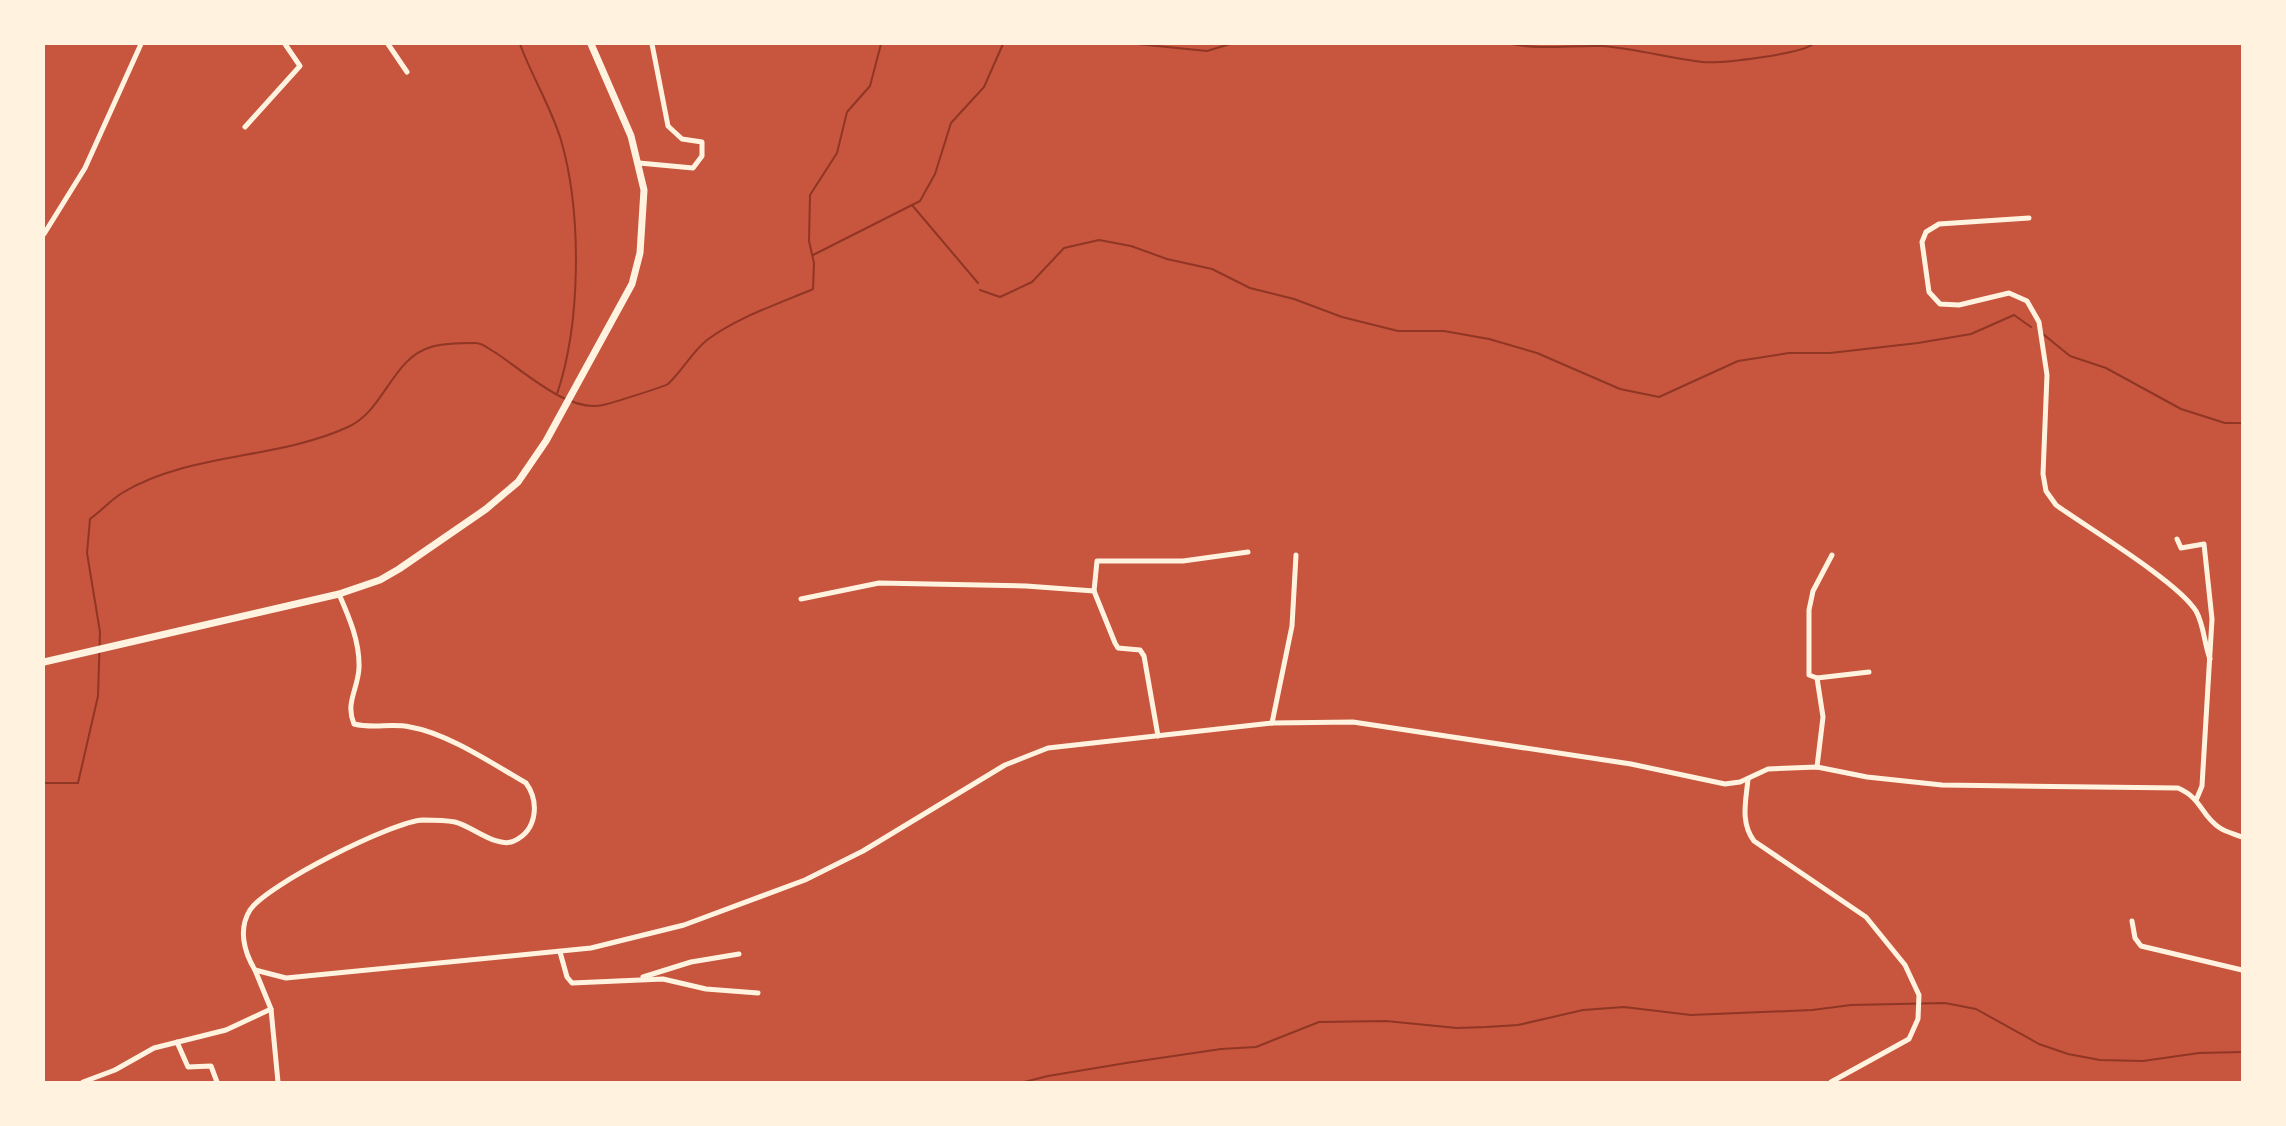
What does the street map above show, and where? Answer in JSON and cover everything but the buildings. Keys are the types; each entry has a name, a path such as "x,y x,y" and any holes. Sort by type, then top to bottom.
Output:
{"street":[{"path":"44,234 85,168 141,44"},
{"path":"244,127 300,66 285,44"},
{"path":"388,44 406,72"},
{"path":"44,662 113,648 339,594 380,580 502,496 532,463 573,394 632,285 644,222 644,190 631,136 591,44"},
{"path":"639,163 693,168 702,156 702,142 682,139 668,126 652,44"},
{"path":"2029,218 1939,224 1926,232 1922,242 1929,292 1940,304 1959,305 2009,293 2027,301 2039,322 2040,341 2047,375 2043,474 2046,490 2056,505 2161,578 2194,607 2200,618 2211,659"},
{"path":"2177,539 2181,548 2204,544 2212,619 2202,786 2197,798"},
{"path":"1158,736 1144,656 1140,650 1118,648 1115,643 1094,591 1097,561 1183,561 1248,552"},
{"path":"1272,723 1292,626 1296,555"},
{"path":"1832,555 1813,591 1809,610 1809,675 1817,678 1869,672"},
{"path":"801,599 879,584 1026,586 1094,591"},
{"path":"278,1083 271,1009 255,970 245,954 243,938 250,910 267,893 286,881 387,829 419,820 456,823 502,843 514,841 526,832 536,806 534,794 526,783 434,733 410,727 365,727 354,724 350,706 359,669 353,628 339,594"},
{"path":"1817,678 1823,717 1817,767"},
{"path":"255,970 286,978 560,952 621,942 684,925 805,880 862,851 1005,765 1027,755 1048,748 1272,723 1353,722 1631,764 1725,784 1748,779 1768,769 1817,767 1867,777 1942,785 2178,788 2197,798 2206,815 2220,829 2242,837"},
{"path":"1748,779 1744,821 1746,831 1754,841 1866,917 1905,965 1919,995 1920,1011 1909,1039 1831,1083"},
{"path":"2132,921 2135,938 2141,946 2242,970"},
{"path":"560,952 567,977 572,983 642,978 663,979 706,989 758,993"},
{"path":"642,978 649,973 691,962 739,954"},
{"path":"83,1083 115,1070 154,1048 226,1030 271,1009"},
{"path":"177,1042 185,1064 188,1067 211,1066 217,1083"}],"waterway":[{"path":"520,44 561,140 573,200 576,268 574,302 571,335 557,394"},
{"path":"44,783 78,783 98,696 100,632 87,553 90,519 122,493 176,470 292,445 320,438 348,427 371,409 407,362 418,353 431,347 459,343 481,344 561,397 590,406 608,404 668,384 702,345 719,332 758,312 813,289 814,263 809,241 810,195 837,153 847,112 870,86 881,44"},
{"path":"813,255 920,201 935,174 951,123 984,87 1003,44"},
{"path":"1137,44 1207,51 1230,44"},
{"path":"1512,44 1545,47 1603,46 1702,62 1777,55 1813,44"},
{"path":"912,205 978,283"},
{"path":"980,290 1000,297 1032,282 1064,248 1099,240 1131,246 1167,259 1212,269 1250,288 1294,299 1342,317 1398,331 1444,331 1489,339 1537,353 1620,389 1659,397 1738,361 1789,353 1830,353 1918,343 1971,334 2014,315 2031,327"},
{"path":"2043,334 2070,356 2106,368 2181,409 2225,423 2242,423"},
{"path":"1024,1082 1126,1063 1221,1049 1256,1047 1319,1022 1386,1021 1457,1028 1486,1027 1518,1025 1583,1010 1624,1007 1691,1015 1812,1010 1851,1005 1945,1003 1976,1009 2039,1044 2068,1054 2100,1060 2143,1061 2199,1053 2242,1052"}]}
